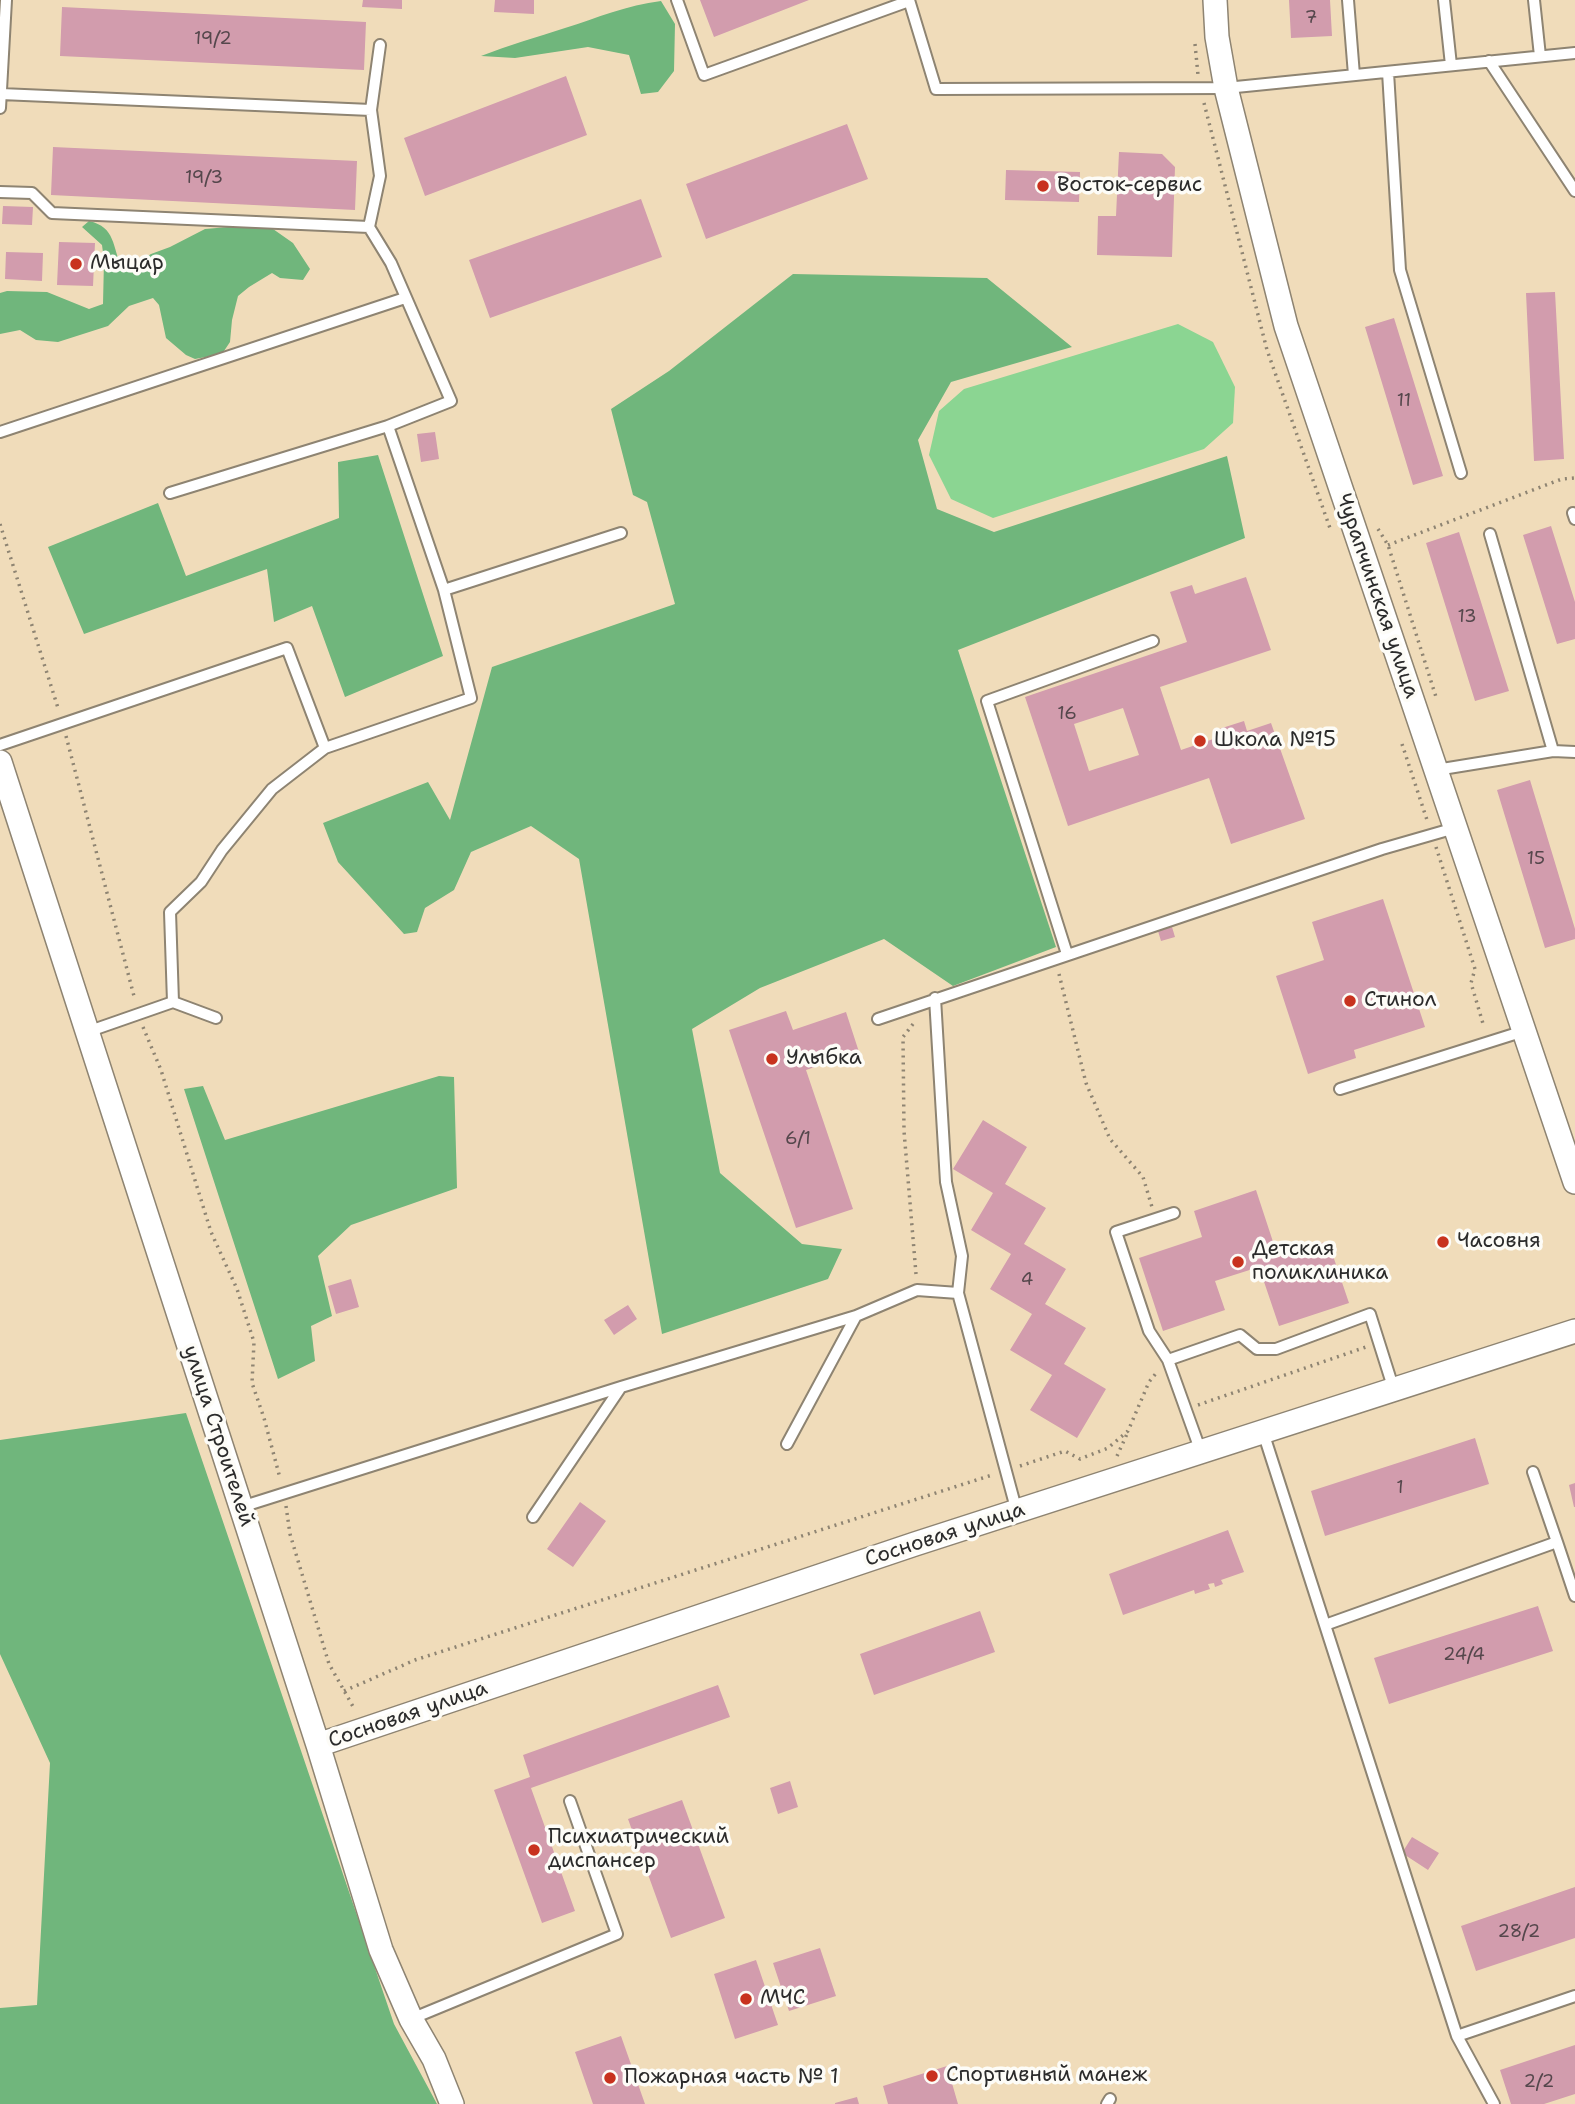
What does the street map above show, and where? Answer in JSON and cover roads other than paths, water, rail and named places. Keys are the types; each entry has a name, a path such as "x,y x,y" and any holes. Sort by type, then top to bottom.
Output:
{"street":[{"name":"Чурапчинская улица","path":"1216,0 1217,37 1226,88 1286,326 1573,1172"},
{"name":"улица Строителей","path":"0,762 318,1745 381,1950 411,2020 434,2059 452,2104"},
{"name":"Сосновая улица","path":"318,1745 915,1544 1575,1331"}],"lane":[{"path":"0,107 6,0"},
{"path":"677,0 705,75 909,0 936,89 1226,88 1575,53"},
{"path":"1348,0 1354,75"},
{"path":"1444,0 1451,65"},
{"path":"1534,0 1540,56"},
{"path":"170,493 388,426 451,401 391,263 369,227 380,176 371,110 380,45"},
{"path":"1489,61 1575,191"},
{"path":"1388,72 1400,270 1461,474"},
{"path":"1,94 371,110"},
{"path":"0,192 32,193 52,212 369,227"},
{"path":"0,432 405,298"},
{"path":"173,1002 170,912 201,882 222,850 272,789 325,748 471,698 444,590 388,426"},
{"path":"444,590 621,533"},
{"path":"1490,534 1553,751"},
{"path":"1067,954 987,701 1153,640"},
{"path":"0,745 287,648 325,748"},
{"path":"1436,770 1553,751 1575,752"},
{"path":"878,1018 1381,849 1455,828"},
{"path":"935,998 946,1182 962,1256 958,1293 1017,1512"},
{"path":"87,1032 173,1002 216,1018"},
{"path":"1340,1089 1524,1031"},
{"path":"1174,1213 1116,1232 1149,1331 1168,1360 1201,1452"},
{"path":"241,1507 856,1316 918,1290 958,1293"},
{"path":"1168,1360 1240,1335 1257,1349 1276,1349 1370,1314 1394,1390"},
{"path":"787,1444 856,1316"},
{"path":"533,1517 621,1387"},
{"path":"1263,1432 1457,2036 1494,2104"},
{"path":"1533,1472 1575,1596"},
{"path":"1325,1625 1557,1542"},
{"path":"411,2020 617,1934 570,1801"},
{"path":"1457,2036 1575,1996"},
{"path":"434,2059 463,2104"}],"place":[{"name":"Восток-сервис","path":"1043,186"},
{"name":"Мыцар","path":"76,264"},
{"name":"Школа №15","path":"1200,741"},
{"name":"Стинол","path":"1350,1001"},
{"name":"Улыбка","path":"772,1059"},
{"name":"Часовня","path":"1443,1242"},
{"name":"Детская поликлиника","path":"1238,1262"},
{"name":"Психиатрический диспансер","path":"534,1850"},
{"name":"МЧС","path":"746,1999"},
{"name":"Спортивный манеж","path":"932,2076"},
{"name":"Пожарная часть № 1","path":"610,2078"}]}
